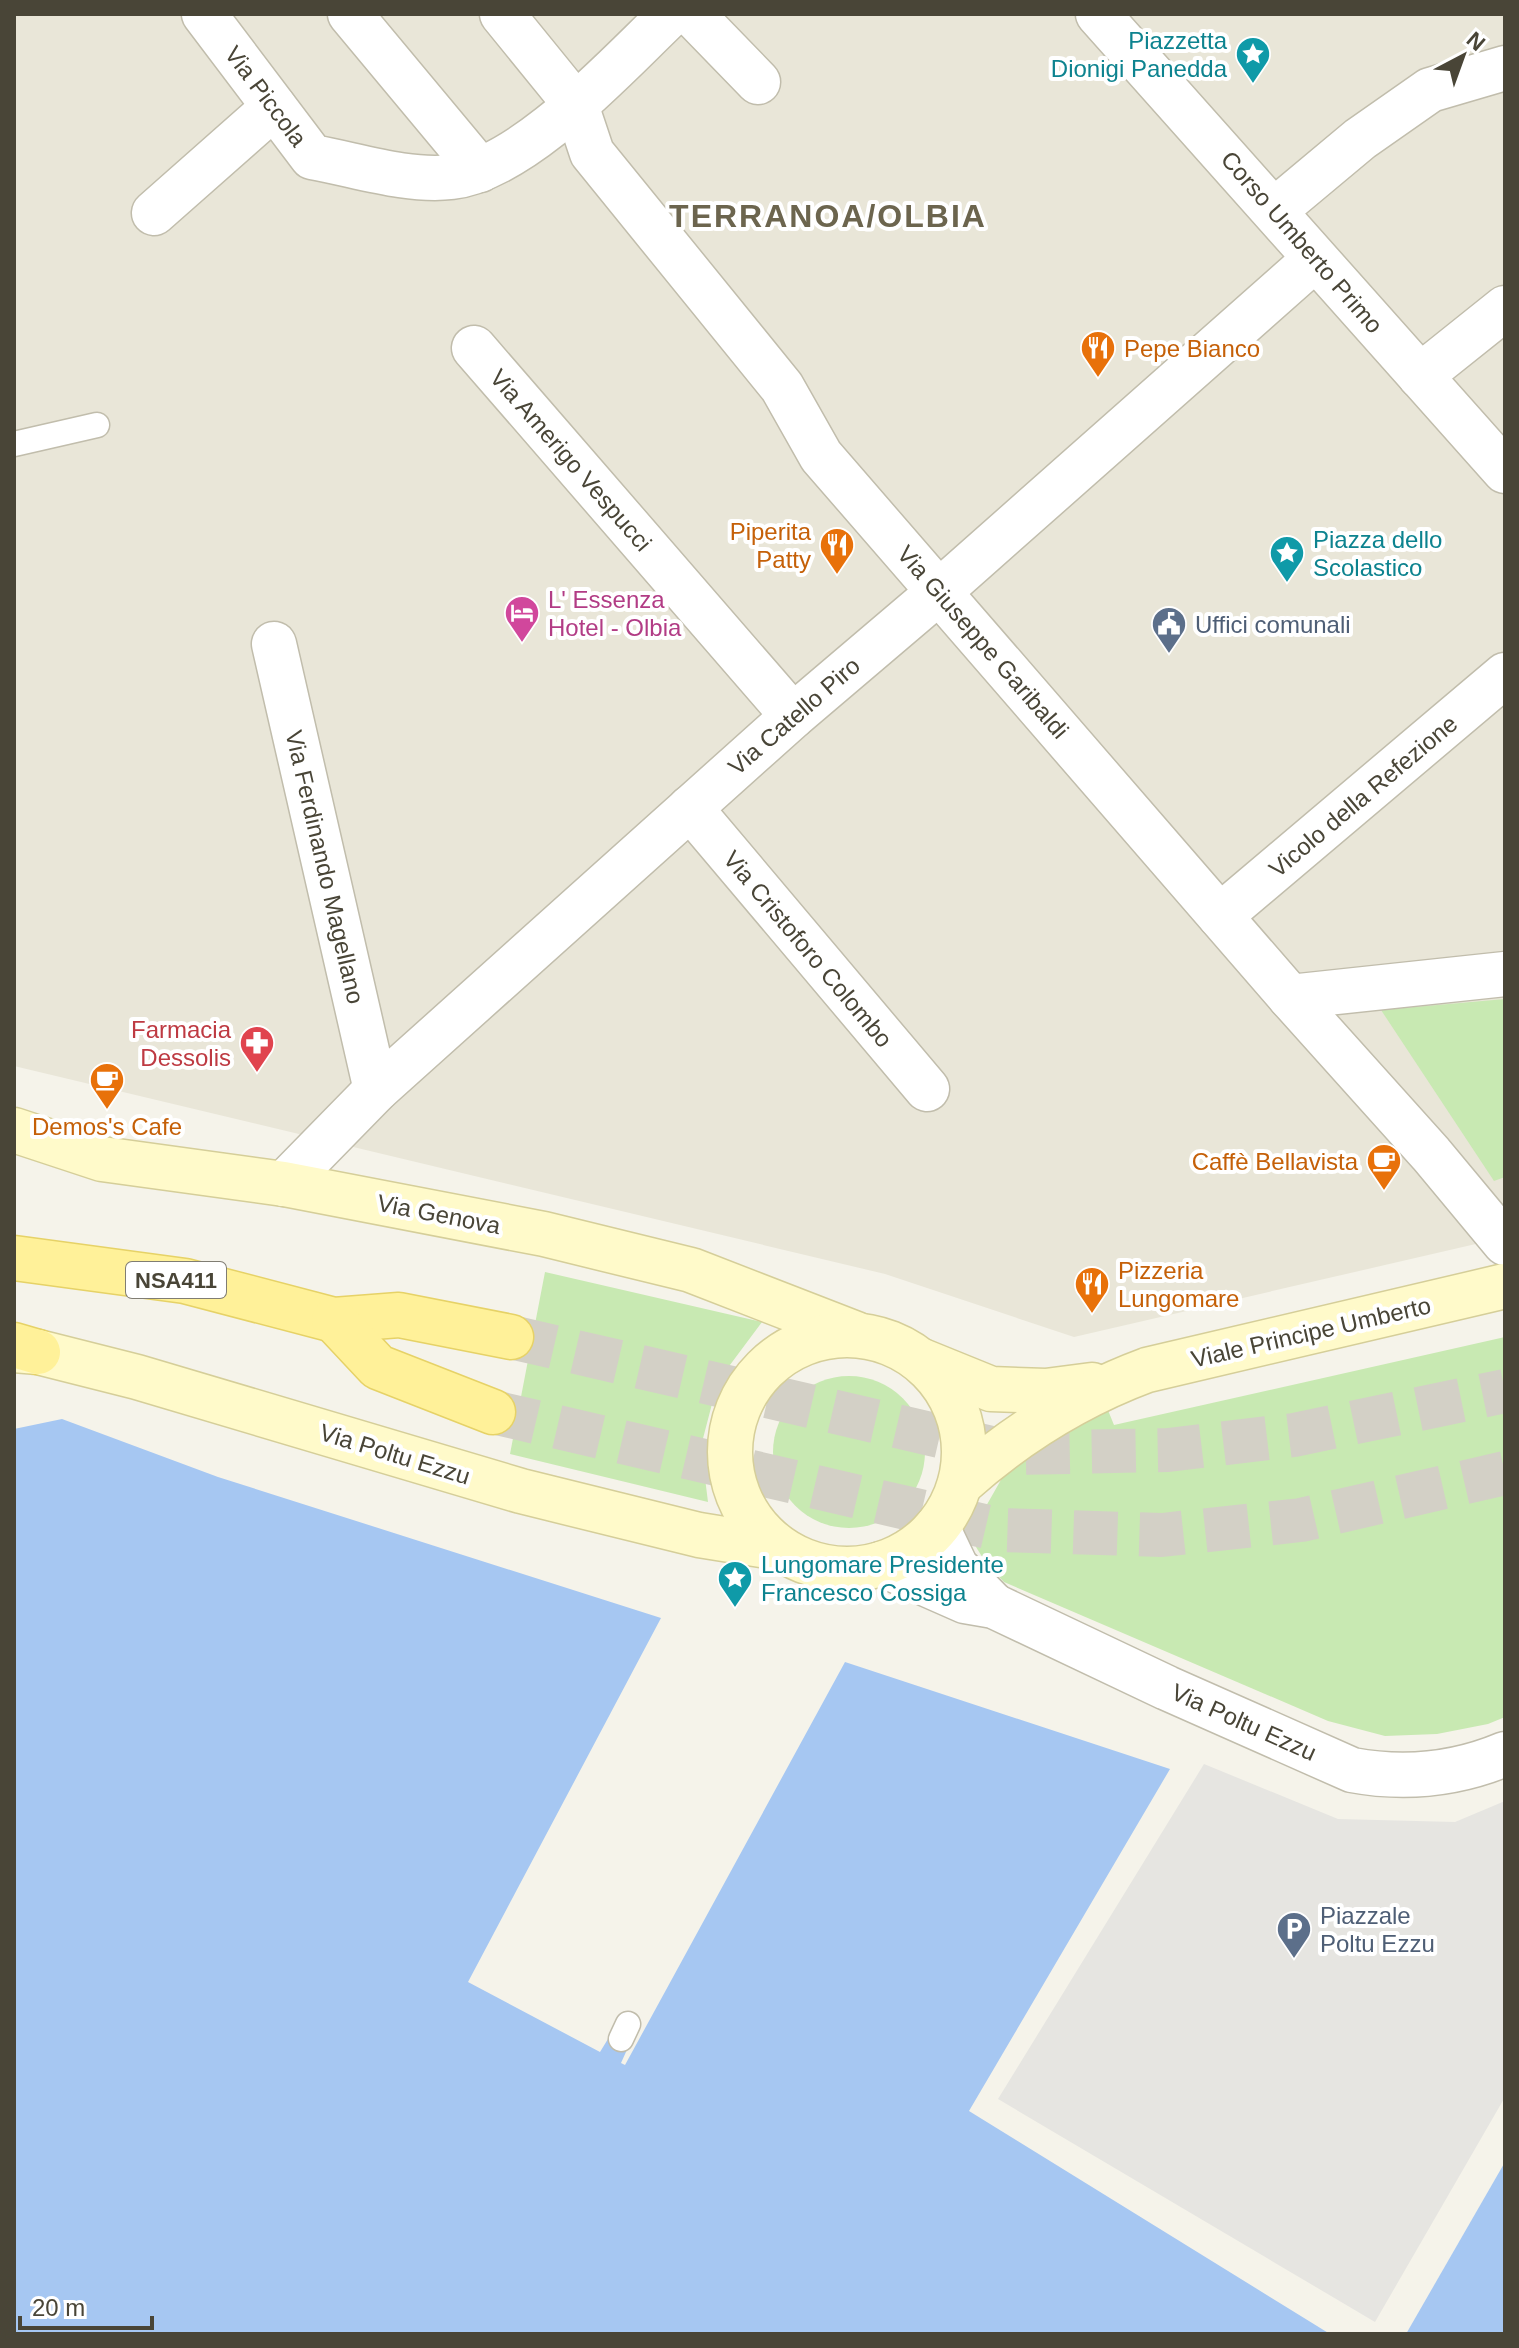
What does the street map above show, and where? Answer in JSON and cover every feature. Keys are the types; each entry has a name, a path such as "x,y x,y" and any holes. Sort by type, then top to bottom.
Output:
{"main road":[{"name":"NSA411","path":"14,1258 185,1281 334,1320 399,1315 511,1337"},
{"path":"334,1320 378,1367 493,1412"}],"street":[{"name":"Via Piccola","path":"204,14 312,157 415,177 452,177 480,170 539,137 671,14"},
{"path":"350,14 480,170"},
{"name":"Via Giuseppe Garibaldi","path":"502,14 576,105 592,153 782,387 821,456 1290,997 1431,1154 1505,1243"},
{"path":"692,14 758,82"},
{"name":"Corso Umberto Primo","path":"1098,14 1505,471"},
{"path":"1275,210 1360,139 1430,90 1505,68"},
{"path":"154,213 274,107"},
{"name":"Via Catello Piro","path":"284,1184 376,1090 690,808 1315,259"},
{"path":"1420,376 1505,308"},
{"name":"Via Amerigo Vespucci","path":"474,348 793,716"},
{"name":"Via Ferdinando Magellano","path":"274,644 376,1090"},
{"name":"Vicolo della Refezione","path":"1220,916 1505,675"},
{"name":"Via Cristoforo Colombo","path":"690,808 927,1089"},
{"path":"1290,997 1505,974"},
{"name":"Via Genova","path":"14,1130 102,1159 284,1184 544,1234 691,1270 856,1334"},
{"name":"Viale Principe Umberto","path":"960,1484 990,1457 1047,1416 1147,1370 1505,1286"},
{"path":"856,1334 888,1341 921,1361 943,1383 960,1421 964,1452 960,1484 951,1506 937,1527 916,1547 881,1564 852,1569 833,1568 796,1558 779,1548 752,1522 736,1491 729,1451 737,1410 757,1375 788,1350 817,1338 856,1334"},
{"name":"Via Poltu Ezzu","path":"22,1349 137,1377 521,1491 699,1535 779,1548"},
{"name":"Viale Principe Umberto","path":"921,1361 991,1389 1046,1391 1118,1381"},
{"name":"Via Poltu Ezzu","path":"937,1527 956,1567 994,1606"},
{"name":"Via Poltu Ezzu","path":"881,1564 965,1601 994,1606 1167,1688 1352,1770 1384,1776 1434,1775 1480,1764 1505,1754"}],"lane":[{"path":"14,444 97,425"}],"shaded area":[{"path":"14,14 1505,14 1505,1232 1480,1243 1074,1337 885,1274 14,1066"},
{"name":"Piazzale Poltu Ezzu","path":"1204,1764 1338,1819 1455,1822 1505,1801 1505,2097 1375,2322 998,2099"}],"green space":[{"path":"1505,999 1505,1177 1494,1181 1381,1010"},
{"path":"545,1272 762,1322 718,1381 701,1446 708,1502 510,1454"},
{"path":"1505,1337 1505,1717 1488,1724 1437,1734 1385,1736 1328,1721 1004,1582 976,1547 985,1508 1006,1471 1103,1398 1114,1425"},
{"path":"849,1376 878,1382 903,1398 919,1423 925,1452 919,1481 903,1506 878,1522 849,1528 820,1522 795,1506 779,1481 773,1452 779,1423 795,1398 820,1382"}],"water":[{"path":"62,1419 218,1477 661,1618 468,1982 600,2052 611,2034 630,2043 621,2063 625,2065 845,1662 1170,1769 969,2111 1330,2334 14,2334 14,1429"},
{"path":"1505,2162 1505,2334 1406,2334"}],"tunnel":[{"path":"511,1337 1013,1453 1168,1450 1294,1435 1505,1391"},
{"path":"493,1412 1001,1530 1162,1535 1301,1520 1505,1473"}],"place":[{"name":"Piazzetta Dionigi Panedda","path":"1253,85"},
{"name":"Pepe Bianco","path":"1098,379"},
{"name":"Piperita Patty","path":"837,576"},
{"name":"Piazza dello Scolastico","path":"1287,584"},
{"name":"L' Essenza Hotel - Olbia","path":"522,644"},
{"name":"Uffici comunali","path":"1169,655"},
{"name":"Farmacia Dessolis","path":"257,1074"},
{"name":"Demos's Cafe","path":"107,1111"},
{"name":"Caffè Bellavista","path":"1384,1192"},
{"name":"Pizzeria Lungomare","path":"1092,1315"},
{"name":"Lungomare Presidente Francesco Cossiga","path":"735,1609"},
{"name":"Piazzale Poltu Ezzu","path":"1294,1960"}],"district":[{"name":"TERRANOA/OLBIA","path":"828,216"}]}
